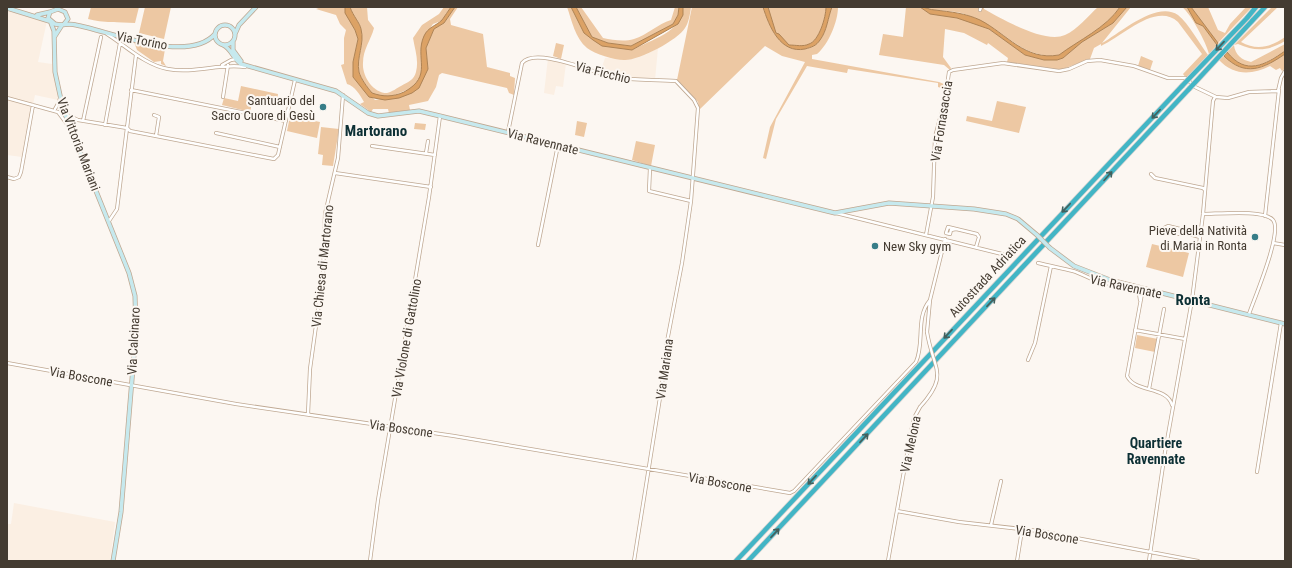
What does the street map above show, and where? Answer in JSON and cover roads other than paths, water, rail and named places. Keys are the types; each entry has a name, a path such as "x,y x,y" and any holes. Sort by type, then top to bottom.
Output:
{"highway":[{"name":"Autostrada Adriatica","path":"736,561 1256,7"},
{"name":"Autostrada Adriatica","path":"748,561 1265,7"}],"main road":[{"path":"235,58 233,50 234,36 239,25 256,7"},
{"path":"7,8 31,14 50,22 63,24 67,21 68,17 61,9 31,14"},
{"path":"50,12 48,16 50,22"},
{"name":"Via Ravennate","path":"68,17 77,25"},
{"name":"Via Vittoria Mariani","path":"50,22 54,41 54,64 63,109 109,221"},
{"name":"Via Ravennate","path":"63,24 77,25 103,32"},
{"name":"Via Vittoria Mariani","path":"54,41 57,30 63,24"},
{"path":"233,41 229,44 223,45 219,43 215,34 219,28 239,25"},
{"path":"229,27 233,30 234,36"},
{"name":"Via Torino","path":"103,32 162,46 180,46 206,41 219,43"},
{"name":"Via Torino","path":"206,41 215,34"},
{"name":"Via Ravennate","path":"223,45 228,47 235,58 246,67 326,88 343,95 368,113 378,116 419,111 835,213 889,203 1006,214 1018,219 1050,248 1074,266 1092,274 1118,282 1283,323"},
{"name":"Via Ravennate","path":"235,58 256,69"},
{"name":"Via Calcinaro","path":"109,221 129,273 135,296 136,331 121,512 113,561"}],"street":[{"name":"Via Ravennate","path":"103,32 116,39 136,55 167,69 196,70 230,65 246,67"},
{"path":"83,121 101,37"},
{"path":"105,125 120,43"},
{"path":"109,221 117,210 136,55"},
{"name":"Via Ravennate","path":"220,66 235,58"},
{"path":"229,61 235,58"},
{"path":"223,97 230,65 235,58"},
{"name":"Via Ficchio","path":"508,132 520,68 525,60 549,58 615,77 641,80 676,81 694,100 698,108 693,178"},
{"name":"Via Fornasaccia","path":"926,235 932,206 935,137 945,100 949,72 953,70 1003,63 1059,71 1069,69 1092,60 1114,61 1134,66 1168,78 1186,78 1195,87 1215,97"},
{"path":"1265,216 1279,90 1281,78 1285,71"},
{"path":"65,114 78,120 127,128 130,131 274,158 278,155 295,80"},
{"path":"131,90 286,121"},
{"path":"1149,561 1172,407 1192,300 1203,214 1213,101 1215,97 1228,98 1249,92 1273,92 1279,90"},
{"name":"Via Chiesa di Martorano","path":"308,414 310,369 323,276 325,214 338,158 343,95"},
{"path":"55,109 59,102 60,96"},
{"path":"7,98 58,112 71,130"},
{"path":"7,177 19,177 21,172 33,105"},
{"path":"50,110 63,109"},
{"path":"58,112 63,109"},
{"path":"154,115 159,117 156,136"},
{"name":"Via Violone di Gattolino","path":"370,561 378,500 431,187 440,116"},
{"path":"71,130 71,123 78,120"},
{"path":"216,133 280,147"},
{"path":"426,154 428,141"},
{"path":"538,245 558,145"},
{"path":"372,146 435,155"},
{"path":"650,167 649,191 691,201"},
{"path":"334,173 431,187"},
{"path":"1152,174 1155,178 1203,188 1205,190"},
{"name":"Via Mariana","path":"634,561 662,385 666,347 682,263 693,178"},
{"path":"851,211 856,219"},
{"name":"Via Ravennate","path":"835,213 1010,256"},
{"path":"1203,214 1249,214 1265,216 1273,220 1275,224 1273,243 1249,314"},
{"path":"1182,232 1179,234 1166,231 1164,228 1168,226 1180,229 1182,232 1200,237"},
{"path":"956,229 977,234 979,237 976,247"},
{"name":"Via Melona","path":"888,561 914,418 920,407 932,394 937,380 937,371 927,332 930,300 945,239"},
{"path":"1273,243 1285,245"},
{"name":"Via Ravennate","path":"1038,263 1075,272 1089,279 1112,285 1118,282"},
{"path":"1028,360 1034,343 1051,266"},
{"path":"1134,286 1138,293 1140,302"},
{"path":"1138,293 1143,288"},
{"path":"1143,288 1127,376 1133,384 1166,396 1171,401 1172,407"},
{"path":"1143,294 1151,290"},
{"name":"Via Boscone","path":"7,363 236,404 391,428 461,437 648,470 718,480 785,493 794,491 916,362 920,354 920,324 925,305 930,300"},
{"path":"1149,389 1164,309"},
{"path":"1257,472 1283,323"},
{"path":"1135,330 1185,339"},
{"path":"990,525 1001,481"},
{"name":"Via Boscone","path":"897,511 959,522 1022,530 1198,561"},
{"path":"1017,561 1022,530"}],"place":[{"name":"Santuario del Sacro Cuore di Gesù","path":"323,107"},
{"name":"Pieve della Natività di Maria in Ronta","path":"1255,237"},
{"name":"New Sky gym","path":"875,246"}],"district":[{"name":"Martorano","path":"376,131"},
{"name":"Ronta","path":"1193,300"},
{"name":"Quartiere Ravennate","path":"1156,452"}]}
